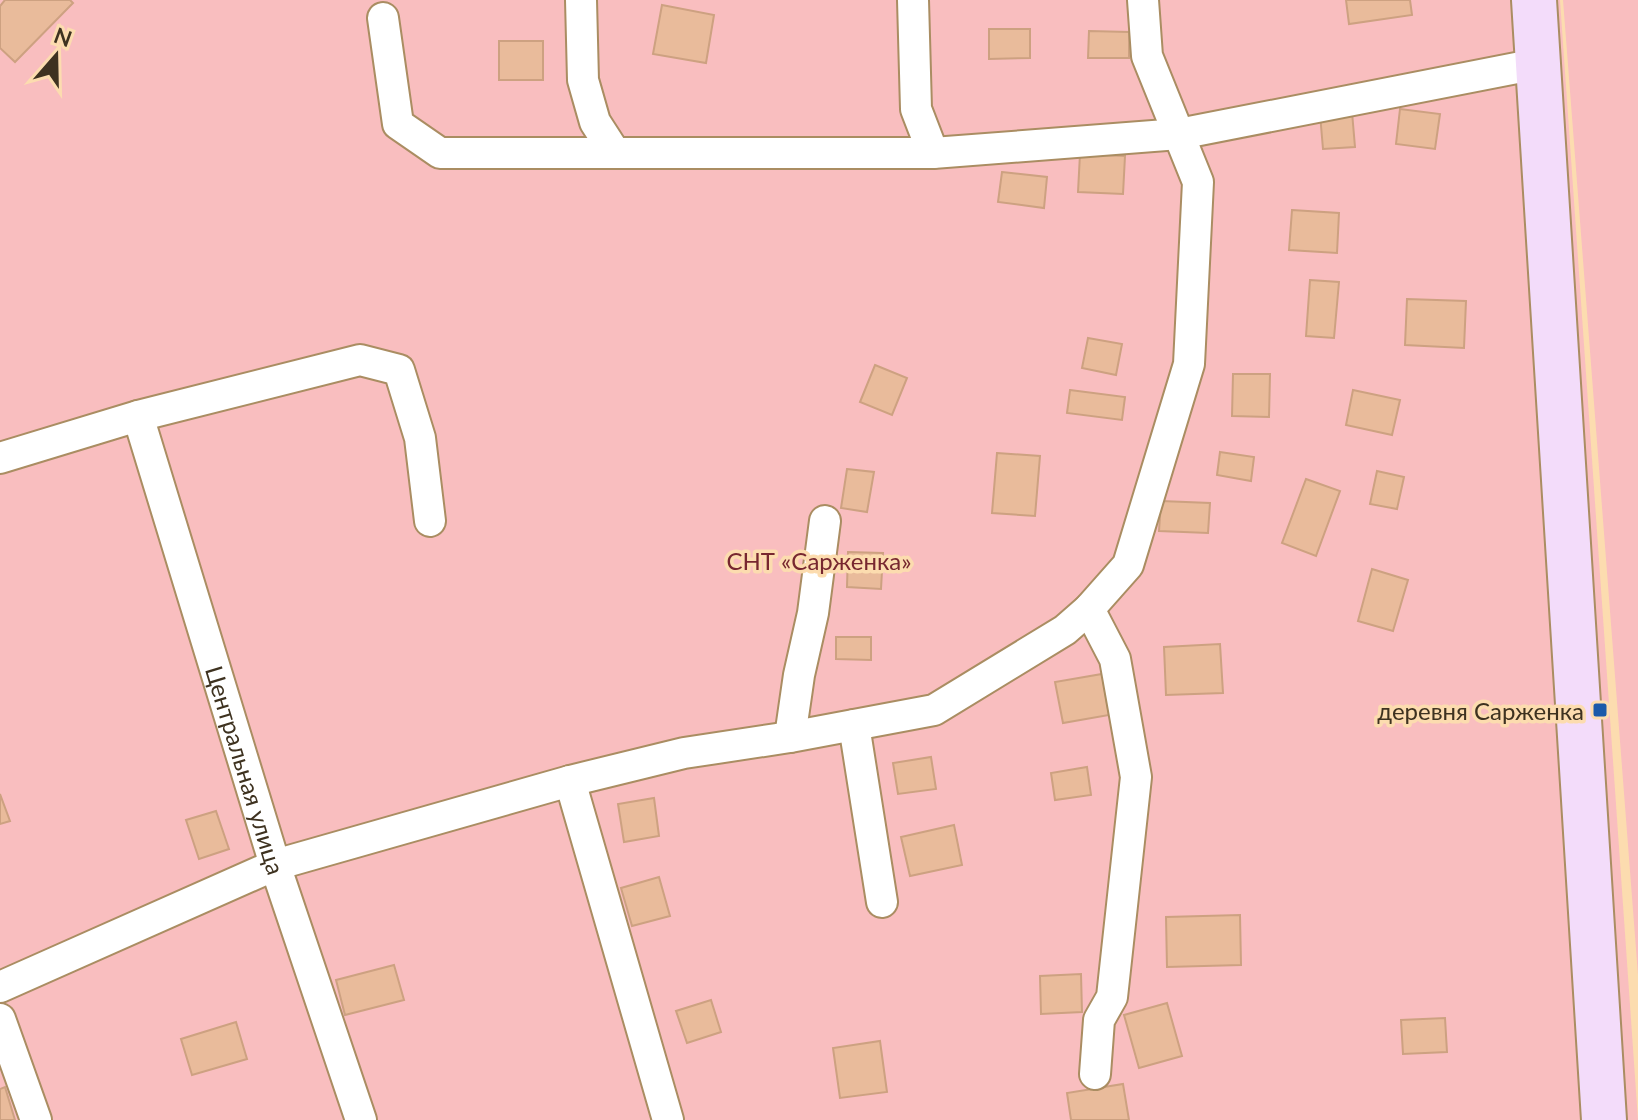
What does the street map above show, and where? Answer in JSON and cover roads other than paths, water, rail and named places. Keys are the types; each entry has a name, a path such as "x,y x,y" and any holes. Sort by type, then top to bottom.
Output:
{"main road":[{"path":"1534,0 1604,1120"}],"street":[{"path":"581,0 583,80 595,122 615,153"},
{"path":"913,0 916,109 933,153"},
{"path":"0,987 275,865 570,781 684,753 934,710 1065,630 1089,609 1128,565 1189,364 1198,182 1147,56 1143,0"},
{"path":"383,18 398,124 440,153 933,153 1179,134 1537,64"},
{"path":"0,458 138,416 360,360 399,370 420,438 430,521"},
{"name":"Центральная улица","path":"138,416 275,865 361,1120"},
{"path":"790,737 799,675 813,613 825,521"},
{"path":"1089,609 1115,659 1136,777 1112,997 1099,1020 1095,1074"},
{"path":"854,725 882,902"},
{"path":"570,781 668,1120"},
{"path":"0,1019 36,1120"}],"place":[{"name":"деревня Сарженка","path":"1600,710"}],"park label":[{"name":"СНТ «Сарженка»","path":"819,560"}]}
